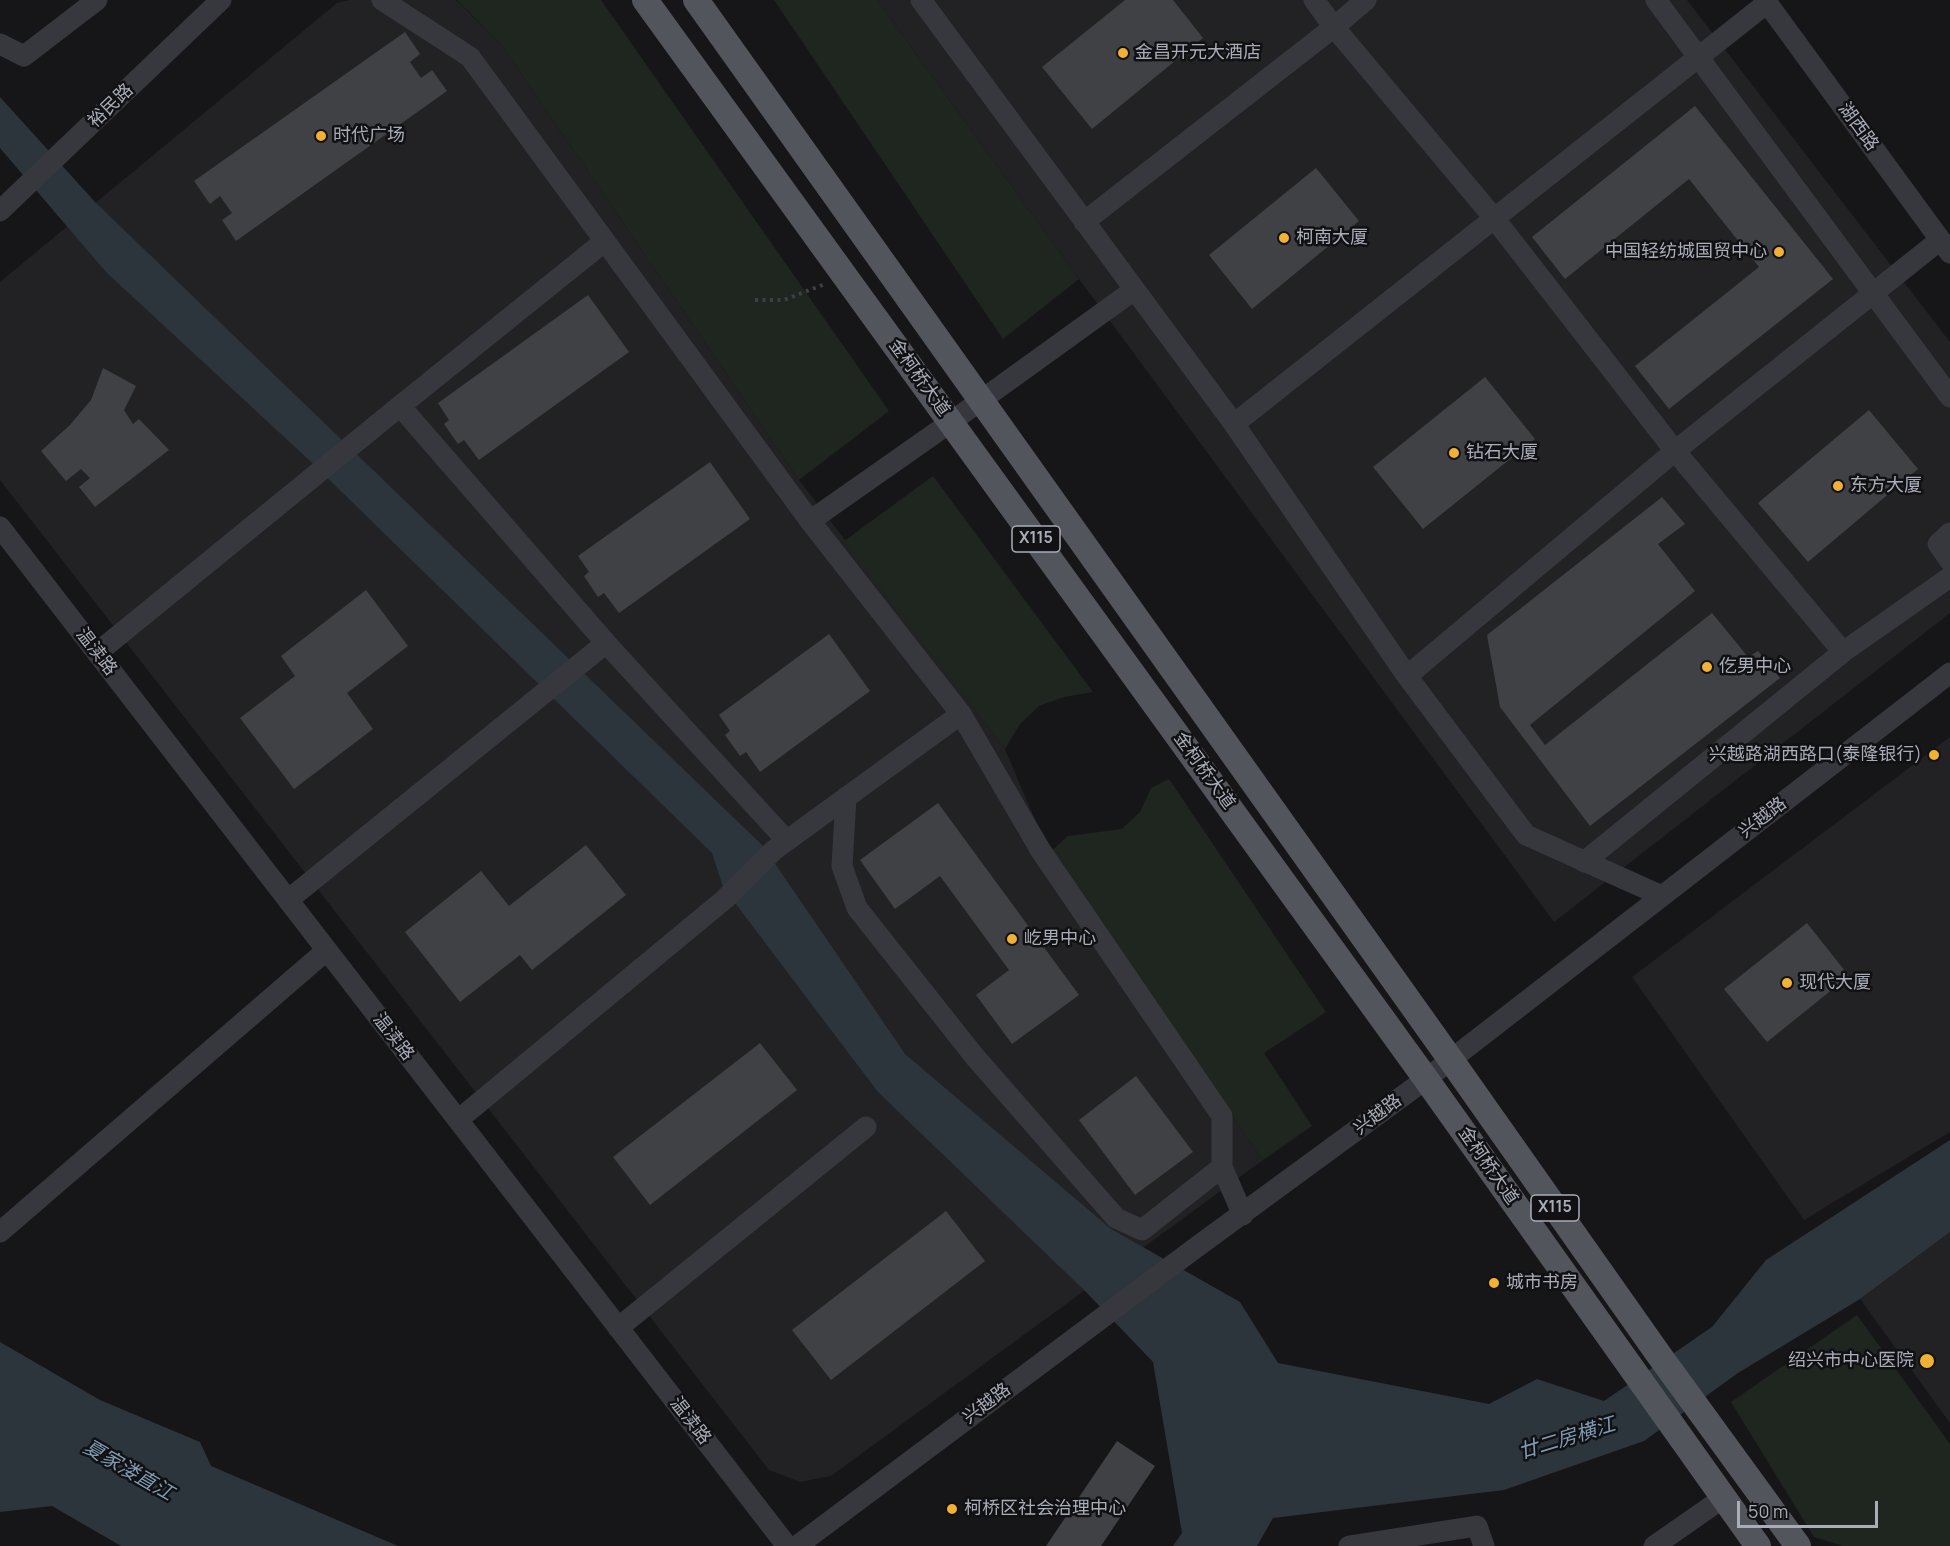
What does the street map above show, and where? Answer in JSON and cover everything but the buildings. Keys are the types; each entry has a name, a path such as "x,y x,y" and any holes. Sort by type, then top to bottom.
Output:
{"main road":[{"name":"金柯桥大道","path":"645,0 1426,1079 1758,1546"},
{"name":"金柯桥大道","path":"696,0 1659,1355 1798,1546"}],"street":[{"path":"0,44 24,56 97,0"},
{"name":"裕民路","path":"0,211 221,0"},
{"path":"382,0 470,57 810,521 961,714 1041,851 1222,1116 1222,1167 1243,1215"},
{"path":"921,0 1234,424 1407,676 1526,835 1662,896"},
{"path":"1314,0 1494,218 1675,451 1843,652"},
{"path":"1084,222 1366,0"},
{"path":"1656,0 1950,397"},
{"path":"1234,424 1699,57 1766,1"},
{"name":"湖西路","path":"1766,1 1945,247"},
{"path":"97,653 605,241"},
{"path":"1407,676 1675,451 1873,294 1945,247"},
{"path":"810,521 1134,290"},
{"path":"400,405 781,845"},
{"name":"温渎路","path":"0,527 787,1546"},
{"path":"1950,533 1938,544 1950,561"},
{"path":"1584,862 1843,652 1950,578"},
{"path":"288,900 606,643"},
{"name":"兴越路","path":"797,1546 1194,1249 1426,1079 1950,673"},
{"path":"458,1120 725,899 781,845 961,714"},
{"path":"846,797 842,866 857,908 975,1057 1116,1218 1142,1230 1222,1167"},
{"path":"0,1232 327,950"},
{"path":"618,1328 866,1127"},
{"path":"1654,1546 1723,1498"},
{"path":"1349,1546 1477,1526 1484,1546"}],"path":[{"path":"755,300 784,300 845,276"}],"shaded area":[{"path":"349,0 456,0 501,44 799,480 1005,749 1049,853 1263,1160 831,1476 800,1482 769,1470 0,480 0,282 337,3"},
{"path":"457,0 601,0 889,411 799,480 501,44"},
{"path":"774,0 877,0 1079,279 1003,339"},
{"path":"877,0 1687,0 1950,342 1950,613 1554,922 1079,279"},
{"path":"933,476 1093,692 1064,697 1039,706 1020,724 1005,749 844,541"},
{"path":"1950,737 1950,1132 1804,1220 1632,977"},
{"path":"1169,779 1326,1012 1264,1053 1312,1126 1263,1160 1049,853 1068,836 1122,829 1140,812 1151,788"},
{"name":"绍兴市中心医院","path":"1950,1232 1950,1423 1860,1299"},
{"path":"1857,1315 1950,1444 1950,1546 1843,1546 1814,1537 1731,1402"}],"water":[{"name":"廿二房横江","path":"0,97 95,202 763,846 905,1054 1111,1229 1240,1302 1278,1363 1489,1404 1537,1379 1604,1401 1712,1327 1766,1260 1950,1140 1950,1232 1860,1299 1738,1373 1644,1441 1504,1490 1273,1518 1257,1546 1173,1546 1182,1533 1153,1362 1086,1292 878,1092 723,887 712,853 308,459 106,272 0,148"},
{"name":"夏家溇直江","path":"0,1342 100,1400 200,1442 211,1466 398,1546 121,1546 52,1506 0,1512"}],"place":[{"name":"金昌开元大酒店","path":"1123,53"},
{"name":"时代广场","path":"321,136"},
{"name":"柯南大厦","path":"1284,238"},
{"name":"中国轻纺城国贸中心","path":"1779,252"},
{"name":"钻石大厦","path":"1454,453"},
{"name":"东方大厦","path":"1838,486"},
{"name":"仡男中心","path":"1707,667"},
{"name":"兴越路湖西路口(泰隆银行)","path":"1934,755"},
{"name":"屹男中心","path":"1012,939"},
{"name":"现代大厦","path":"1787,983"},
{"name":"城市书房","path":"1494,1283"},
{"name":"绍兴市中心医院","path":"1927,1361"},
{"name":"柯桥区社会治理中心","path":"952,1509"}]}
